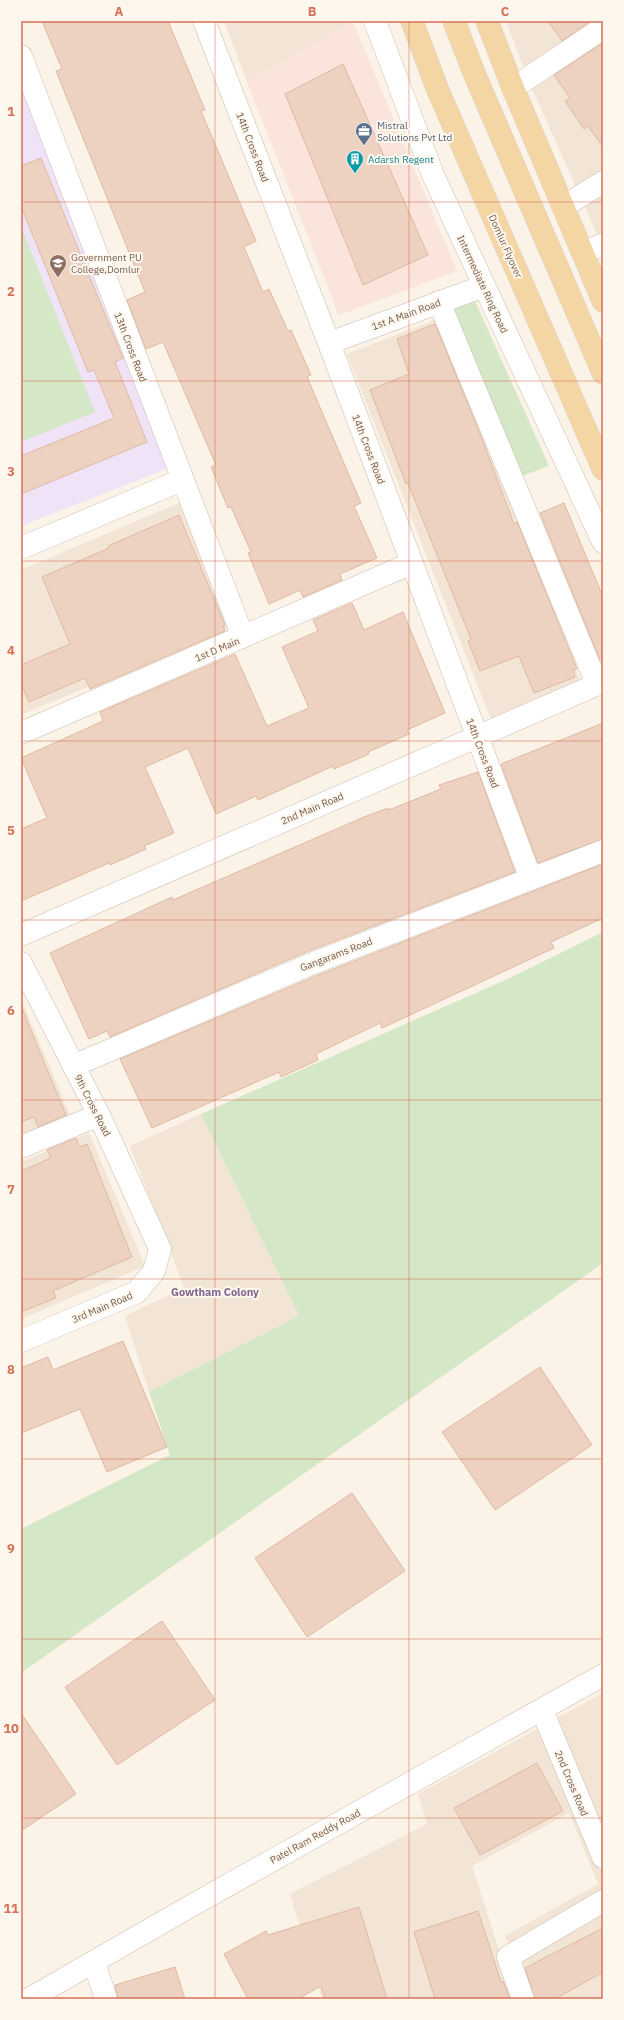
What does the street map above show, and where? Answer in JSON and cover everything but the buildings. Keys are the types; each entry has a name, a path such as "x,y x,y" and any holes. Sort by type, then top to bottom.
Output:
{"main road":[{"name":"Domlur Flyover","path":"412,21 437,88 603,469"},
{"path":"454,21 474,73 603,373"},
{"path":"487,21 513,88 603,301"}],"street":[{"name":"14th Cross Road","path":"204,21 329,343 531,879"},
{"name":"Intermediate Ring Road","path":"375,21 433,175 603,542"},
{"path":"513,88 603,28"},
{"name":"13th Cross Road","path":"21,56 243,637"},
{"path":"563,207 603,182"},
{"path":"583,254 603,244"},
{"name":"1st A Main Road","path":"329,343 484,286"},
{"path":"439,302 600,683"},
{"path":"21,548 182,480"},
{"name":"1st D Main","path":"21,733 412,563"},
{"name":"2nd Main Road","path":"21,935 600,683"},
{"name":"Gangarams Road","path":"73,1066 311,964 603,851"},
{"name":"9th Cross Road","path":"21,963 99,1115 160,1249"},
{"path":"21,1147 99,1115"},
{"name":"3rd Main Road","path":"21,1341 138,1292 154,1271 160,1249"},
{"name":"Patel Ram Reddy Road","path":"29,1999 189,1906 603,1675"},
{"name":"2nd Cross Road","path":"542,1710 603,1857"},
{"path":"523,1999 508,1957 603,1901"},
{"path":"94,1962 106,1999"}],"shaded area":[{"path":"224,21 353,21 353,22 247,82"},
{"path":"506,21 603,21 603,248 528,79"},
{"path":"353,22 457,271 339,315 247,82"},
{"name":"Government PU College,Domlur","path":"21,88 169,468 21,526"},
{"path":"440,318 580,681 492,722 347,354"},
{"path":"179,503 231,627 23,714 21,710 21,570"},
{"path":"21,999 71,1117 21,1138"},
{"path":"201,1114 299,1316 149,1392 125,1316 184,1288 130,1146"},
{"path":"89,1133 145,1266 21,1319 21,1162"},
{"path":"603,1693 603,1999 528,1999 505,1936 598,1884 569,1813 472,1866 515,1999 322,1999 290,1894 427,1824 418,1794"}],"green space":[{"path":"21,226 95,412 21,442"},
{"path":"475,301 549,466 522,476 450,309"},
{"path":"603,932 603,1263 21,1673 21,1529 170,1455 149,1392 299,1316 201,1114 512,977"}],"place":[{"name":"Mistral Solutions Pvt Ltd","path":"364,146"},
{"name":"Adarsh Regent","path":"355,174"},
{"name":"Government PU College,Domlur","path":"58,278"}],"district":[{"name":"Gowtham Colony","path":"215,1292"}]}
